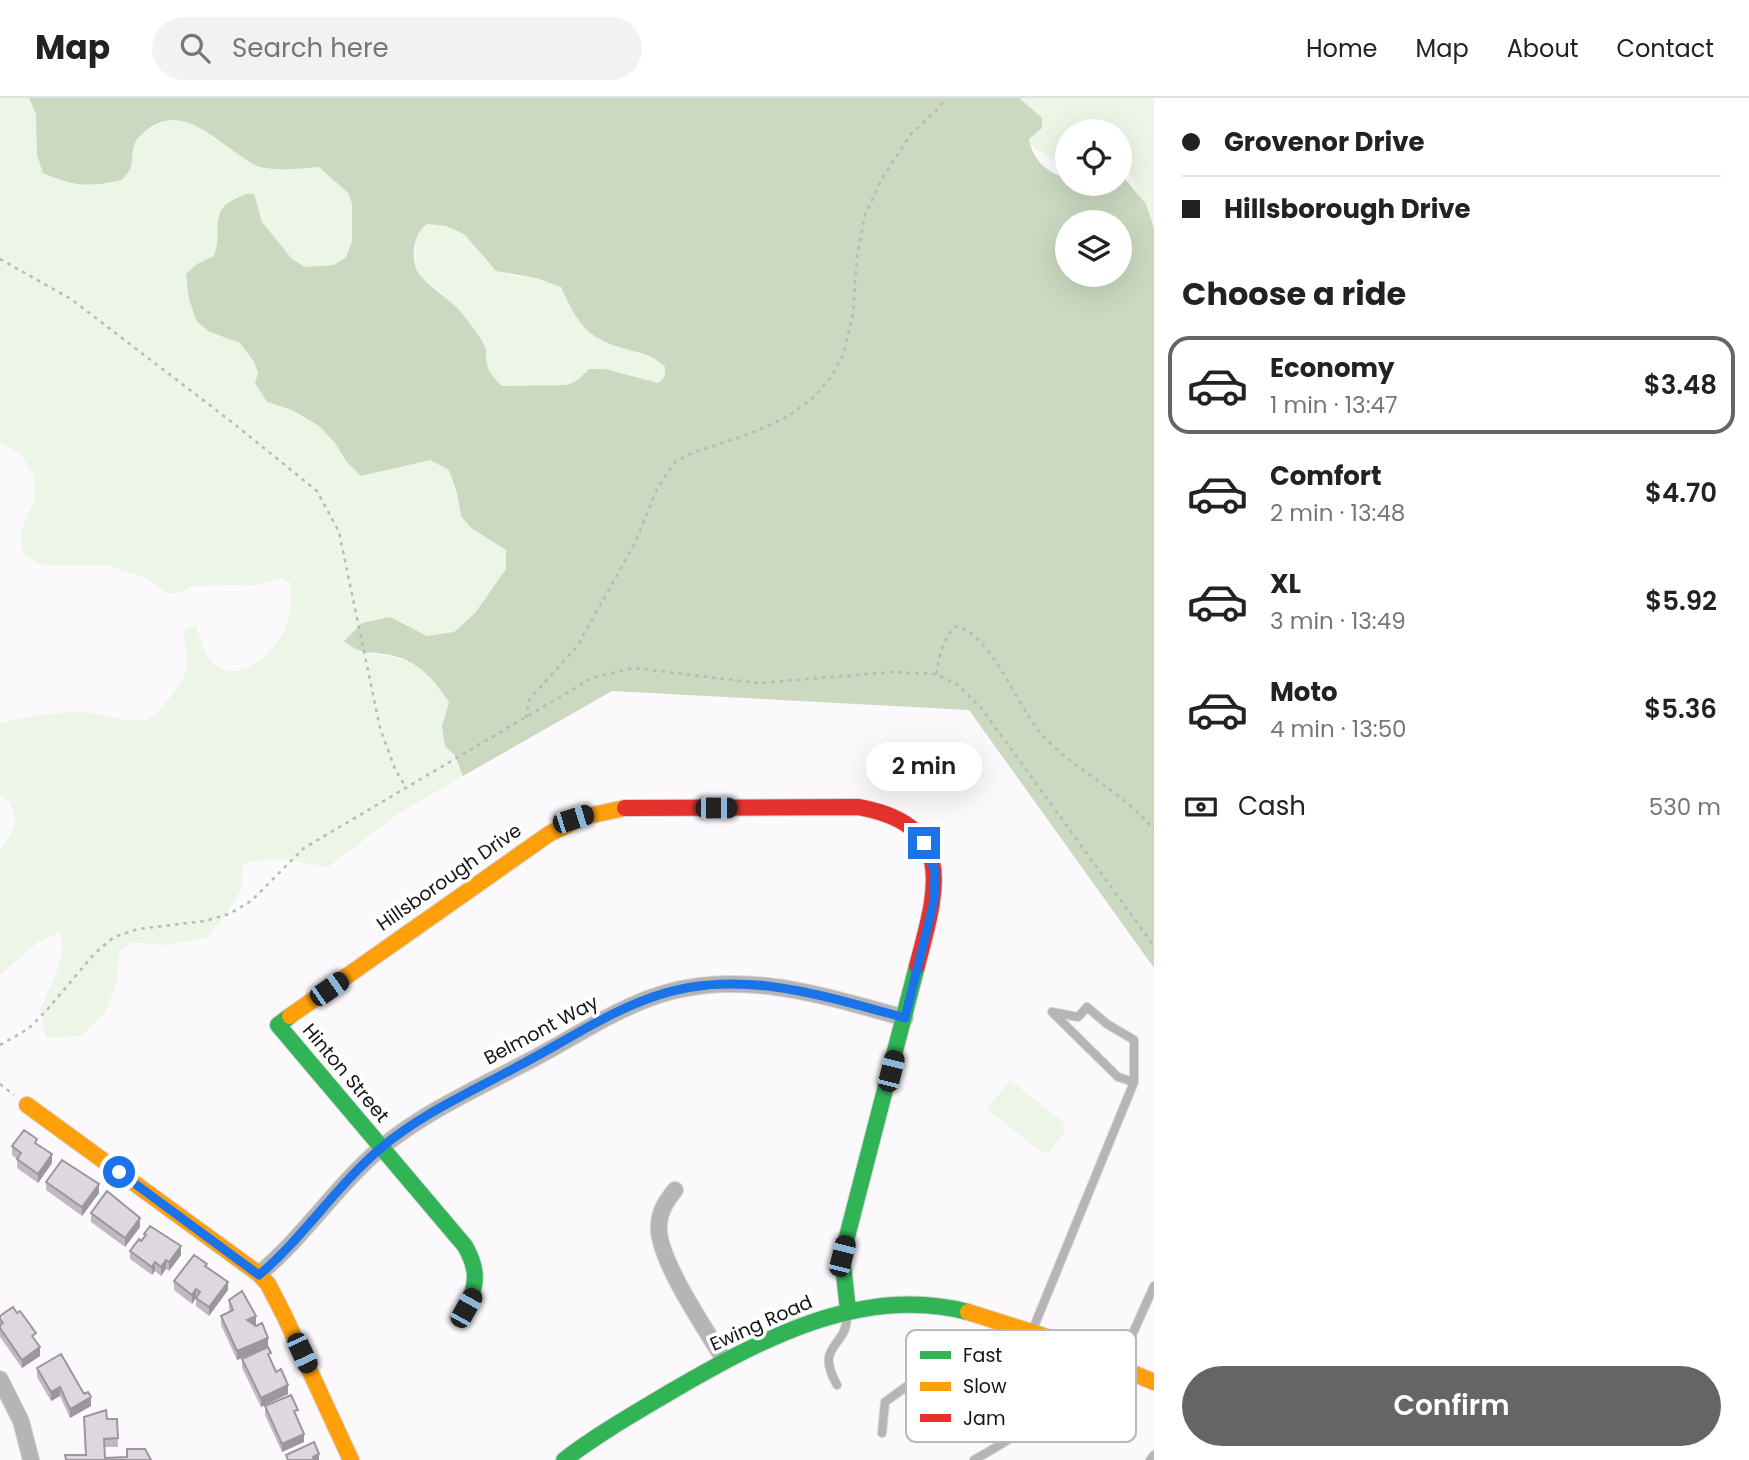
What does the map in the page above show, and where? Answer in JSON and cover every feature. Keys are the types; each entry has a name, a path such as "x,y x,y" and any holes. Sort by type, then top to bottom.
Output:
{"street":[{"name":"Hillsborough Drive","path":"278,1025 558,826 588,814 625,808 858,807 876,809 905,822 924,843 935,871 934,901 842,1256 848,1310"},
{"name":"Belmont Way","path":"259,1275 381,1148 424,1118 632,1005 671,991 712,984 756,984 800,991 905,1018"},
{"name":"Hinton Street","path":"278,1025 472,1257 477,1268 477,1280 466,1308"},
{"path":"27,1105 268,1284 351,1460"},
{"path":"675,1190 661,1212 659,1238 668,1263 725,1361"},
{"name":"Ewing Road","path":"564,1460 616,1424 725,1361 795,1327 848,1310 898,1305 941,1306 1033,1329"},
{"name":"Ewing Road","path":"1136,1374 1154,1382"},
{"path":"0,1379 21,1421 31,1460"}],"lane":[{"path":"1033,1329 1134,1082 1134,1040 1107,1024 1087,1007 1078,1017 1052,1012 1118,1077 1134,1082"},
{"path":"1134,1330 1154,1286"},
{"path":"837,1385 828,1368 830,1353 847,1325 848,1310"},
{"path":"1003,1330 1009,1322"},
{"path":"882,1433 886,1402 906,1387"},
{"path":"974,1460 1003,1442"},
{"path":"1150,1460 1154,1455"}],"path":[{"path":"526,718 529,700 578,645 635,543 657,489 674,463 692,453 787,417 814,397 831,377 843,355 853,314 857,256 865,215 883,177 911,134 942,106 944,98"},
{"path":"0,259 71,299 233,422 317,491 339,532 380,727 405,786"},
{"path":"936,674 949,632 957,626 967,629 993,658 1024,712 1040,732 1060,753 1140,812 1154,830"}],"green space":[{"path":"0,98 29,98 33,104 37,155 131,168 132,150 136,140 144,132 166,120 184,120 196,124 215,139 292,169 319,167 348,193 352,204 352,242 346,257 334,265 305,267 292,259 262,222 254,194 219,214 218,246 214,256 197,264 210,332 240,343 254,362 267,402 292,410 319,426 361,476 430,460 449,470 461,516 471,528 506,550 506,569 475,613 454,632 427,636 390,617 361,653 402,660 422,670 430,678 449,702 444,735 463,776 401,812 328,867 274,859 243,864 241,890 223,919 206,938 164,945 132,942 119,952 118,980 105,1012 82,1036 46,1038 40,1009 63,951 60,932 38,942 0,975 0,852 15,826 15,817 8,800 0,796 0,723 68,712 132,720 150,718 168,700 186,672 188,661 185,629 196,626 208,657 222,669 244,669 265,656 281,636 289,615 291,583 282,578 259,585 193,586 178,593 166,593 147,578 105,565 49,566 37,563 23,554 20,534 34,500 34,476 20,453 0,443"},
{"path":"29,98 1019,98 1042,118 1042,128 1029,139 1037,159 1055,174 1055,196 1132,196 1132,187 1146,204 1154,228 1154,968 969,710 612,691 463,776 455,756 445,746 442,726 449,702 431,679 417,666 400,658 362,652 344,641 362,623 390,617 427,636 454,632 475,613 506,569 506,550 471,528 461,516 449,470 430,460 361,476 319,426 292,410 267,402 255,383 258,373 254,362 240,343 210,332 197,322 189,299 186,274 197,264 214,256 221,211 233,200 246,194 254,194 262,222 292,259 305,267 334,265 346,257 352,242 352,204 348,193 319,167 260,167 204,130 179,120 153,126 136,140 130,169 122,180 90,185 64,181 43,173 37,155 36,114","holes":["427,224 446,226 464,234 496,271 536,278 561,287 572,310 592,334 612,345 656,359 665,367 665,376 658,383 605,369 589,369 568,385 502,386 489,371 486,349 474,328 458,309 423,279 416,268 415,244 419,233"]},
{"path":"991,98 1154,98 1154,240 1132,177 1132,119 1055,119 1055,159 1051,159 1016,135"},
{"path":"427,224 446,226 464,234 489,265 509,275 536,278 561,287 578,320 593,335 613,345 656,359 665,367 665,376 658,383 605,369 568,385 502,386 490,374 486,362 486,347 441,292 420,277 416,267 415,240 419,230"},
{"path":"1010,1080 1063,1122 1065,1132 1049,1152 1040,1151 987,1109"}],"building":[{"path":"24,1130 37,1139 35,1143 52,1154 38,1174 17,1159 21,1153 12,1146"},
{"path":"62,1160 99,1184 82,1207 46,1182"},
{"path":"107,1191 140,1218 125,1238 91,1213"},
{"path":"150,1226 181,1246 169,1262 166,1260 161,1267 155,1262 152,1267 130,1251 139,1239 141,1241 146,1235 144,1234"},
{"path":"194,1255 228,1282 209,1307 196,1298 200,1292 196,1289 192,1295 174,1281"},
{"path":"242,1291 256,1316 247,1320 256,1326 262,1323 268,1338 237,1351 221,1316 233,1310 229,1300"},
{"path":"13,1307 17,1313 20,1311 36,1333 32,1336 40,1347 22,1360 0,1328 3,1323 0,1316"},
{"path":"268,1347 271,1353 268,1354 276,1372 281,1369 288,1385 261,1398 242,1359"},
{"path":"61,1354 84,1394 88,1392 91,1397 70,1409 60,1387 51,1392 37,1368"},
{"path":"291,1395 298,1410 294,1411 304,1434 282,1444 265,1406"},
{"path":"106,1410 107,1419 117,1419 118,1438 104,1439 105,1458 127,1457 127,1449 145,1449 151,1460 66,1460 65,1455 86,1455 84,1417"},
{"path":"314,1442 319,1454 313,1457 314,1460 288,1460 286,1455"}],"traffic: fast":[{"path":"848,1310 842,1256 917,966"},
{"path":"290,1016 278,1025 465,1246 475,1277 466,1308"},
{"path":"564,1460 617,1424 740,1353 813,1322 851,1311 889,1305 928,1305 968,1312"}],"traffic: slow":[{"path":"290,1016 549,834 583,817 625,808"},
{"path":"27,1105 259,1274 268,1284 284,1315 351,1460"},
{"path":"968,1312 1025,1330"},
{"path":"1136,1374 1154,1382"}],"traffic: jam":[{"path":"625,808 858,807 891,816 913,829 927,846 933,866 934,888 917,966"}],"route":[{"path":"119,1172 259,1275 367,1161 399,1134 479,1087 632,1005 671,991 736,983 777,986 905,1018 934,901 935,871 924,843"}]}
